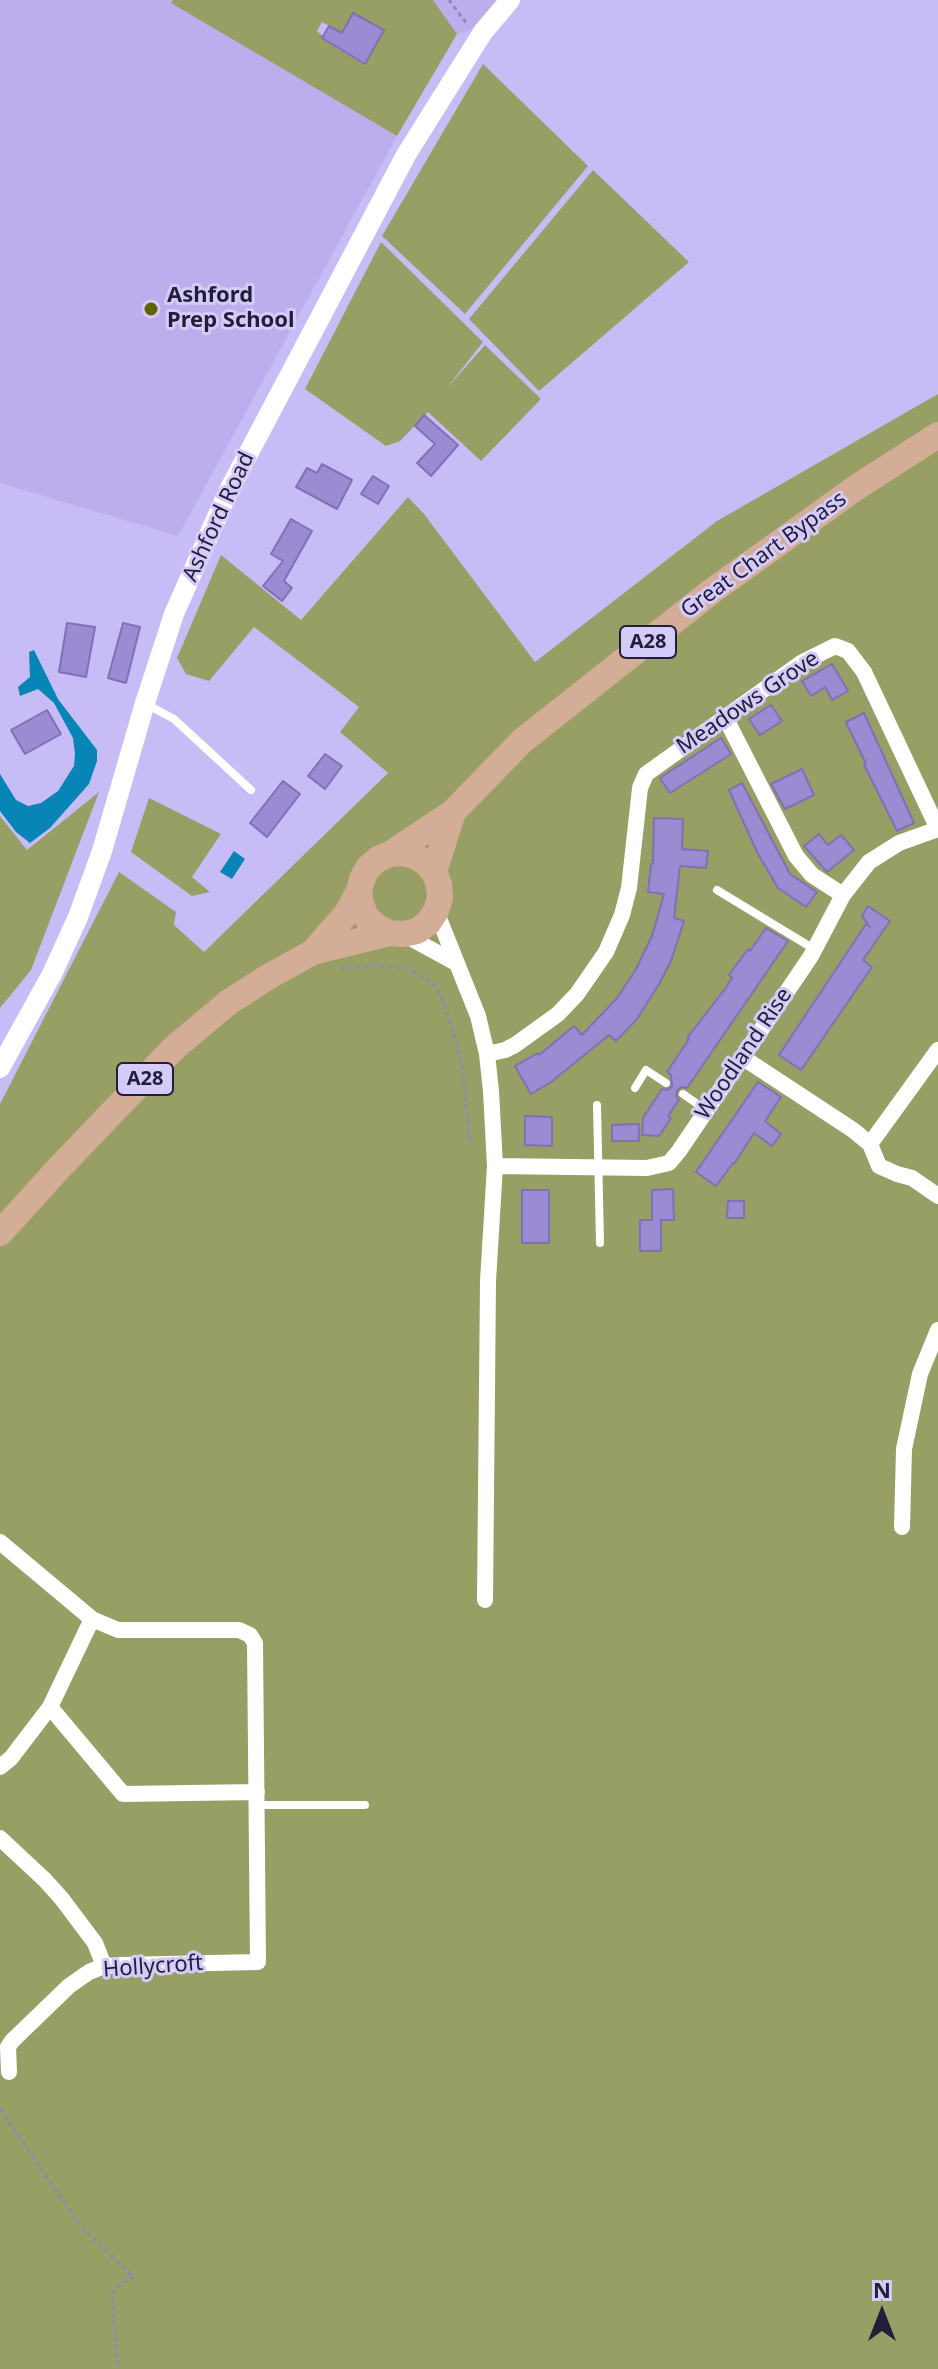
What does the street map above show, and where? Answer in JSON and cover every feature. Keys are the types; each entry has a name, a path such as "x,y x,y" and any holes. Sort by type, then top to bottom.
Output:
{"main road":[{"name":"Great Chart Bypass","path":"390,854 453,812 522,741 712,591 857,487 938,435"},
{"name":"Great Chart Bypass","path":"434,872 453,812"},
{"path":"390,854 415,856 434,872 439,884 440,898 436,911 428,923 417,931 396,934 377,927 367,918 361,905 359,891 368,868 390,854"},
{"name":"A28","path":"0,1233 174,1048 229,1002 313,952 347,913 359,891"},
{"name":"A28","path":"313,952 396,934"}],"street":[{"name":"Ashford Road","path":"0,1068 52,974 78,917 102,851 174,614 228,492 406,155 479,40 510,0"},
{"name":"Meadows Grove","path":"487,1054 515,1045 558,1014 577,994 606,952 622,915 629,888 640,788 646,774 801,663 835,646 848,651 864,672 938,829"},
{"path":"725,717 796,856 812,875 843,895"},
{"name":"Woodland Rise","path":"495,1166 647,1168 669,1163 814,949 843,895 869,862 899,843 938,829"},
{"path":"436,911 474,1003 487,1054 495,1166 488,1281 485,1600"},
{"path":"396,934 456,963"},
{"path":"870,1144 938,1050"},
{"path":"742,1057 853,1130 870,1144 879,1166 912,1178 938,1196"},
{"path":"902,1527 904,1449 920,1374 938,1330"},
{"path":"3,1552 92,1619 118,1630 223,1629 239,1630 250,1635 255,1643 257,1799 123,1794 50,1707"},
{"path":"0,1767 21,1746 50,1707 92,1619"},
{"name":"Hollycroft","path":"9,2072 8,2047 12,2041 69,1986 89,1972 104,1966 258,1962 257,1799"},
{"path":"0,1838 62,1899 95,1943 104,1966"}],"lane":[{"path":"145,703 174,719 251,790"},
{"path":"717,890 814,949"},
{"path":"635,1088 646,1070 666,1083"},
{"path":"683,1094 707,1110"},
{"path":"597,1105 600,1243"},
{"path":"257,1799 365,1805"}],"path":[{"path":"449,0 479,40"},
{"path":"337,970 376,965 406,968 432,982 443,1000 462,1063 470,1145"},
{"path":"0,2109 82,2228 134,2277 120,2284 112,2294 118,2369"}],"shaded area":[{"name":"Ashford Prep School","path":"0,0 173,0 172,3 397,136 178,536 0,483"},
{"path":"433,0 499,0 470,31 457,34"}],"green space":[{"path":"173,0 433,0 457,34 397,136 171,3","holes":["322,22 342,33 365,63 335,47 317,31"]},
{"path":"483,64 588,166 465,314 382,236"},
{"path":"593,170 689,262 539,391 469,319"},
{"path":"381,242 483,342 446,389 485,345 541,399 481,461 428,412 400,441 386,446 305,389"},
{"path":"938,394 938,2369 0,2369 0,1104 119,872 176,912 174,925 204,952 388,773 340,732 359,707 254,627 209,681 186,674 177,658 221,555 301,620 408,497 535,662 717,521"},
{"path":"99,792 31,970 0,1008 0,816 27,850"},
{"path":"149,798 221,834 192,877 210,892 192,896 131,852"}],"water":[{"path":"34,650 58,699 97,750 97,761 89,784 50,828 30,843 16,832 0,811 0,774 16,800 28,806 41,803 58,791 74,766 75,754 73,738 54,703 38,689 20,696 18,687 30,677 29,652"},
{"path":"234,851 245,859 232,879 220,872"}],"building":[{"path":"353,13 384,30 365,64 322,38 329,26 342,33"},
{"path":"424,415 458,445 431,476 417,463 435,444 415,426"},
{"path":"322,464 352,480 337,509 296,487 307,468 317,473"},
{"path":"373,476 389,486 378,504 361,494"},
{"path":"291,519 312,531 284,581 292,588 282,601 263,586 283,561 271,554"},
{"path":"67,623 95,627 86,677 59,672"},
{"path":"123,623 140,627 126,683 108,678"},
{"path":"832,664 848,691 832,700 825,687 811,696 802,681"},
{"path":"771,705 782,721 760,735 749,719"},
{"path":"47,710 61,734 25,754 11,730"},
{"path":"864,713 914,823 897,831 846,722"},
{"path":"721,738 731,754 670,793 660,778"},
{"path":"325,754 342,766 325,789 308,776"},
{"path":"802,769 814,795 785,809 771,784"},
{"path":"283,781 300,794 267,837 250,823"},
{"path":"742,783 790,874 817,892 806,907 778,888 757,852 729,790"},
{"path":"654,818 683,819 682,849 708,851 706,868 680,866 674,918 684,921 671,961 637,1019 616,1041 609,1035 551,1082 531,1094 515,1066 539,1055 574,1026 582,1035 617,998 635,971 652,936 664,894 648,892 653,864"},
{"path":"819,834 828,845 841,835 854,850 827,872 804,846"},
{"path":"868,906 890,921 863,960 872,967 801,1070 779,1055 866,924 870,927 862,916"},
{"path":"766,928 788,941 687,1088 681,1087 677,1091 679,1100 659,1136 642,1135 643,1118 662,1089 668,1090 672,1086 671,1075 667,1072 687,1038 725,989 732,978 729,975"},
{"path":"758,1082 781,1097 765,1121 781,1134 772,1146 754,1133 716,1186 696,1172"},
{"path":"525,1116 552,1117 552,1146 525,1145"},
{"path":"639,1124 639,1141 612,1141 612,1125"},
{"path":"673,1189 674,1220 661,1220 661,1251 640,1251 640,1220 652,1220 652,1190"},
{"path":"522,1190 549,1190 549,1243 522,1243"},
{"path":"728,1201 744,1201 744,1218 727,1218"}],"place":[{"name":"Ashford Prep School","path":"151,309"}]}
